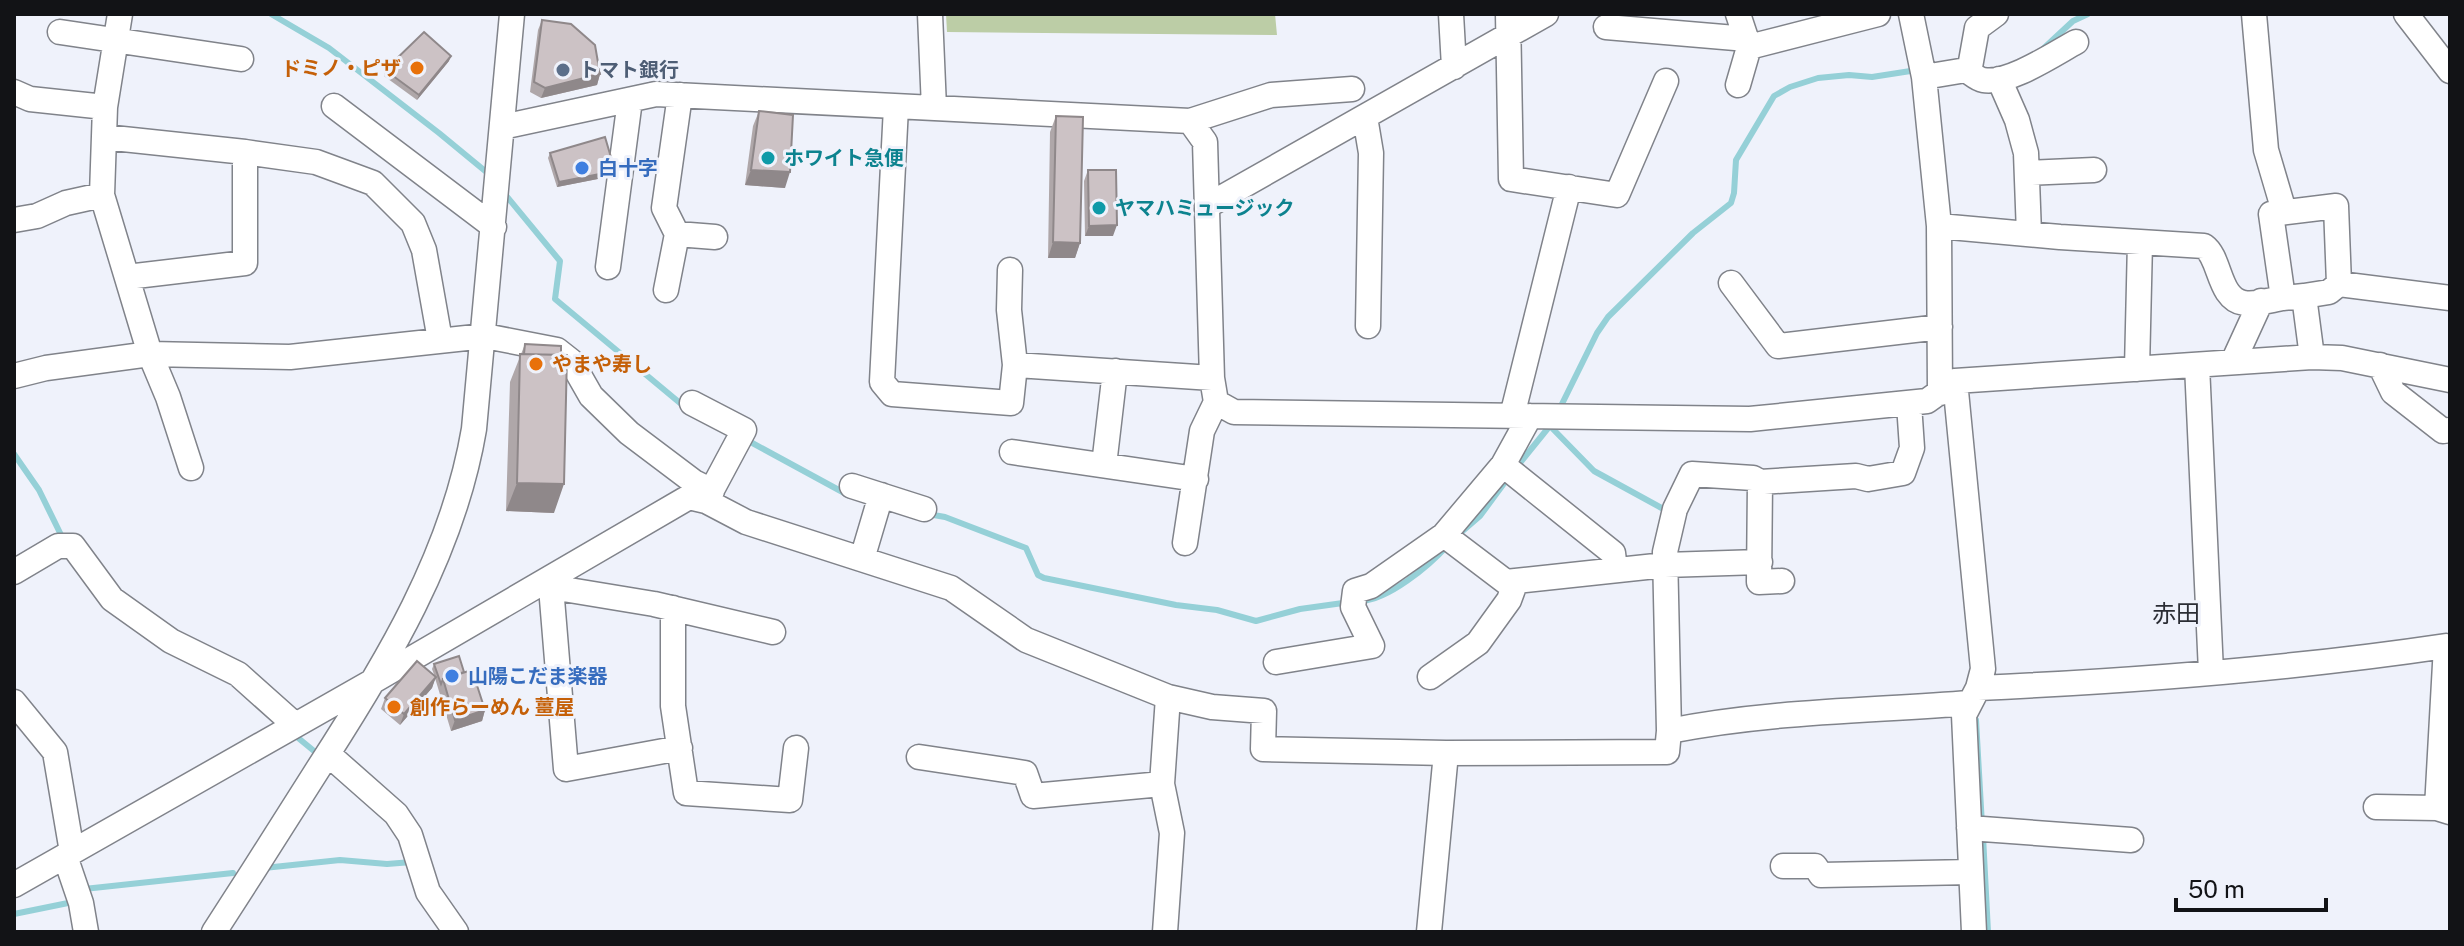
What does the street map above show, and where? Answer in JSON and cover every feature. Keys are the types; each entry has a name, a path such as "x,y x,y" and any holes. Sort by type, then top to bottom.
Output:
{"street":[{"path":"120,14 105,107 102,195 150,354 191,468"},
{"path":"214,932 375,680 432,568 469,459 485,336 512,14"},
{"path":"930,14 934,108"},
{"path":"1451,14 1454,67"},
{"path":"1207,206 1454,67 1509,25 1546,14"},
{"path":"1657,14 1618,28 1748,43 1878,14"},
{"path":"1738,14 1748,43 1738,85"},
{"path":"1911,14 1923,72 1939,226 1940,327 1983,669 1964,715 1977,828 1971,872 1974,932"},
{"path":"2254,14 2266,150 2284,211"},
{"path":"2406,14 2450,71"},
{"path":"1969,65 1983,19"},
{"path":"1509,25 1511,179 1617,195 1666,81"},
{"path":"60,32 241,59"},
{"path":"1969,65 1982,80 1999,79 2076,42"},
{"path":"1923,72 1969,65"},
{"path":"1999,79 2017,120 2026,153 2029,234"},
{"path":"502,127 656,94 1190,121 1271,95 1352,89"},
{"path":"14,92 30,99 105,107"},
{"path":"666,290 677,234 664,208 680,95"},
{"path":"608,267 630,100"},
{"path":"334,106 494,227"},
{"path":"896,107 882,382 892,394 1011,403 1015,365 1009,310 1010,270"},
{"path":"1365,117 1371,153 1368,326"},
{"path":"1185,543 1202,431 1214,390 1205,142 1190,121"},
{"path":"104,137 316,162 373,183 413,223 424,250 440,340"},
{"path":"127,277 245,263 245,152"},
{"path":"2027,173 2094,170"},
{"path":"1276,662 1372,646 1353,603 1355,591 1371,586 1450,539 1509,470 1539,416 1569,187"},
{"path":"14,220 37,216 66,203 102,195"},
{"path":"2312,357 2283,298 2271,214 2336,206 2339,284"},
{"path":"1939,226 2204,246 2212,252 2222,281 2234,300 2244,304 2329,292 2339,284 2450,298"},
{"path":"677,234 715,237"},
{"path":"2137,369 2140,242"},
{"path":"1731,283 1778,346 1940,327"},
{"path":"2233,362 2283,298"},
{"path":"14,376 46,368 150,354 290,357 485,336 557,350 571,361 591,396 629,433 746,522 951,588 1026,640 1168,697 1212,707 1264,711 1263,749 1446,753 1667,752 1669,723 1661,566 1675,509 1692,474 1753,478 1760,482 1856,476 1868,479 1903,473 1912,448 1909,404"},
{"path":"1015,365 1115,371 1214,390 1234,412 1750,419 1909,404 1927,401 1948,387 2137,369 2312,357 2342,358 2450,380"},
{"path":"2197,365 2211,672"},
{"path":"2380,365 2393,392 2443,431 2450,430"},
{"path":"1104,465 1115,371"},
{"path":"692,403 744,430 709,496"},
{"path":"1012,452 1196,479"},
{"path":"1509,470 1613,553 1615,570"},
{"path":"1760,482 1759,582 1782,581"},
{"path":"852,486 879,502 924,509"},
{"path":"14,885 294,724 548,584 689,497 709,496"},
{"path":"862,559 879,502"},
{"path":"1450,539 1506,582 1661,566 1760,562"},
{"path":"14,572 65,545 81,554 112,599 171,641 238,674 294,724"},
{"path":"1430,677 1478,643 1509,600 1516,581"},
{"path":"548,584 673,608 773,632"},
{"path":"548,584 566,769 680,748"},
{"path":"673,608 673,706 686,793 790,800 796,748"},
{"path":"1669,723 1794,712 1874,710 1974,695 2361,658 2446,646 2443,810 2376,807"},
{"path":"1165,932 1172,833 1162,784 1168,697"},
{"path":"14,702 55,752 69,854 86,932"},
{"path":"1429,932 1446,753"},
{"path":"328,754 396,814 410,835 428,892 456,932"},
{"path":"919,757 1025,773 1033,796 1162,784"},
{"path":"1977,828 2131,840"},
{"path":"1783,866 1815,866 1821,875 1971,872"}],"green space":[{"path":"946,14 1275,14 1277,35 947,32"}],"building":[{"name":"トマト銀行","path":"542,20 571,24 595,45 600,74 545,88 534,82"},
{"name":"ドミノ・ピザ","path":"424,32 451,56 419,95 385,70"},
{"name":"ホワイト急便","path":"759,111 793,115 790,172 751,170"},
{"path":"1056,116 1083,117 1080,243 1053,242"},
{"path":"605,137 615,171 559,182 550,153"},
{"name":"ヤマハミュージック","path":"1088,170 1116,170 1117,225 1089,226"},
{"path":"525,344 561,346 561,355 524,354"},
{"path":"520,354 567,355 564,484 517,483"},
{"path":"459,656 464,672 443,679 441,684 434,664"},
{"path":"417,661 436,677 404,714 385,698"},
{"path":"472,670 485,710 455,720 443,679"}],"waterway":[{"path":"271,14 329,48 490,175"},
{"path":"2044,48 2073,21 2088,14"},
{"path":"1558,412 1608,317 1693,233 1731,203 1736,160 1774,96 1818,78 1849,75 1872,77 1917,70"},
{"path":"504,193 560,261 555,299 686,408"},
{"path":"1515,469 1553,422"},
{"path":"1551,427 1594,471 1667,511"},
{"path":"745,439 848,495"},
{"path":"14,454 39,490 64,541"},
{"path":"1458,535 1480,516 1508,478"},
{"path":"928,514 945,517 1026,548 1038,575 1044,578 1176,605 1217,610 1256,621 1300,609 1350,602"},
{"path":"1361,601 1395,588 1419,572 1447,546"},
{"path":"1976,720 1982,825"},
{"path":"297,737 314,751"},
{"path":"1983,836 1988,932"},
{"path":"264,868 340,860 387,864 412,862"},
{"path":"84,889 233,873"},
{"path":"14,914 73,902"}],"place":[{"name":"ドミノ・ピザ","path":"417,68"},
{"name":"トマト銀行","path":"563,70"},
{"name":"ホワイト急便","path":"768,158"},
{"name":"白十字","path":"582,168"},
{"name":"ヤマハミュージック","path":"1099,208"},
{"name":"やまや寿し","path":"536,364"},
{"name":"山陽こだま楽器","path":"452,676"},
{"name":"創作らーめん 薑屋","path":"394,707"}],"district":[{"name":"赤田","path":"2176,614"}]}
